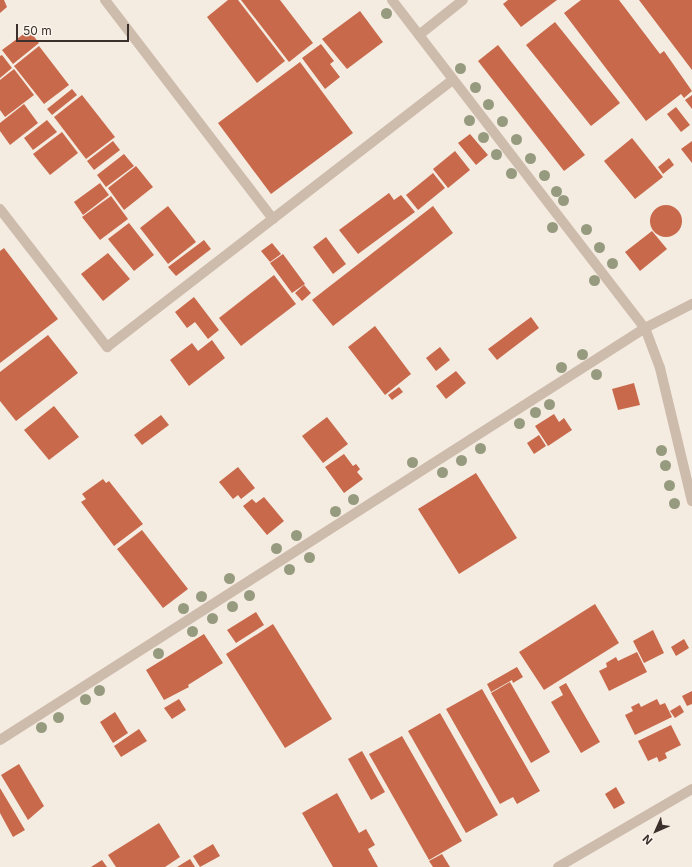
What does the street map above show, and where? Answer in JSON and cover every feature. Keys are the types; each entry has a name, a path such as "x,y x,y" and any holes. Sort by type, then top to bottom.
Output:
{"street":[{"path":"105,0 273,218"},
{"path":"392,0 645,328 660,368 692,501"},
{"path":"419,35 463,0"},
{"path":"0,209 106,347 454,80"},
{"path":"0,740 645,328 692,304"},
{"path":"558,867 692,789"}],"building":[{"path":"0,0 4,0 7,7 0,13"},
{"path":"228,0 238,0 285,61 257,83 207,17"},
{"path":"241,0 280,0 313,43 289,62"},
{"path":"508,0 557,0 521,27 503,4"},
{"path":"581,0 619,0 660,54 664,51 692,91 684,98 681,94 646,121 564,13"},
{"path":"639,0 692,0 692,70"},
{"path":"360,11 383,42 347,69 322,39"},
{"path":"555,22 620,103 591,126 526,45"},
{"path":"29,30 39,43 13,64 2,50"},
{"path":"321,44 334,61 330,64 340,77 325,89 302,58"},
{"path":"498,45 585,155 564,171 478,61"},
{"path":"39,46 69,85 44,104 14,66"},
{"path":"2,55 12,68 0,78 0,56"},
{"path":"300,62 353,133 271,194 218,123"},
{"path":"14,69 34,95 5,117 0,110 0,80"},
{"path":"72,89 77,95 52,115 47,109"},
{"path":"82,95 115,137 86,159 54,117"},
{"path":"692,95 692,109 685,100"},
{"path":"24,104 38,123 10,145 0,131 0,123"},
{"path":"676,107 690,125 681,132 667,114"},
{"path":"47,120 57,132 33,150 24,138"},
{"path":"62,132 78,153 50,175 33,154"},
{"path":"470,134 488,155 476,165 458,143"},
{"path":"632,138 663,177 635,199 604,161"},
{"path":"113,141 120,150 94,170 87,161"},
{"path":"692,141 692,163 681,149"},
{"path":"455,151 470,170 448,188 433,169"},
{"path":"124,154 134,166 106,187 97,175"},
{"path":"669,158 674,165 663,174 658,167"},
{"path":"136,166 153,187 124,210 108,188"},
{"path":"433,173 445,188 418,210 406,195"},
{"path":"100,183 109,195 83,215 74,202"},
{"path":"389,193 394,200 401,195 415,212 358,254 339,230"},
{"path":"111,196 128,219 100,240 82,217"},
{"path":"663,205 669,205 679,212 682,221 681,227 675,234 669,237 663,237 653,230 650,224 650,218 657,208"},
{"path":"168,206 196,242 168,264 140,228"},
{"path":"433,206 453,233 333,326 312,300"},
{"path":"129,223 154,255 134,271 108,239"},
{"path":"652,231 667,249 640,271 625,252"},
{"path":"326,237 346,264 333,274 313,247"},
{"path":"204,240 211,249 176,276 168,267"},
{"path":"272,243 281,254 270,262 261,251"},
{"path":"4,248 58,319 0,363 0,251"},
{"path":"108,253 130,279 103,301 81,274"},
{"path":"283,254 305,284 292,293 270,263"},
{"path":"274,275 296,304 241,346 219,318"},
{"path":"304,285 311,293 302,301 295,293"},
{"path":"194,297 219,330 208,339 195,322 187,328 175,312"},
{"path":"531,317 539,328 497,360 488,349"},
{"path":"375,326 411,374 385,395 348,347"},
{"path":"48,335 78,373 16,421 0,401 0,372"},
{"path":"212,340 225,358 189,386 170,360 192,343 198,351"},
{"path":"440,347 450,360 436,371 426,358"},
{"path":"456,371 466,383 446,399 436,386"},
{"path":"634,383 640,405 618,410 612,389"},
{"path":"399,387 403,392 392,400 388,395"},
{"path":"54,406 79,437 49,460 24,430"},
{"path":"554,414 559,422 564,418 572,430 548,446 535,426"},
{"path":"161,415 169,425 142,445 134,435"},
{"path":"327,417 348,444 323,463 302,436"},
{"path":"539,435 546,446 534,454 527,443"},
{"path":"344,454 353,466 356,464 360,469 357,472 363,479 344,493 325,467"},
{"path":"238,467 255,488 241,499 238,495 233,499 219,482"},
{"path":"476,473 517,538 459,574 418,509"},
{"path":"103,479 106,483 109,481 143,524 114,546 81,502 86,499 82,494"},
{"path":"264,497 284,521 267,535 243,506 252,499 256,503"},
{"path":"142,530 188,589 163,608 117,549"},
{"path":"595,604 619,643 544,690 519,652"},
{"path":"256,612 264,625 236,643 227,630"},
{"path":"273,624 332,719 285,748 226,654"},
{"path":"653,630 664,653 644,663 633,641"},
{"path":"204,634 223,663 188,685 189,687 164,700 146,670"},
{"path":"684,639 689,648 676,656 671,647"},
{"path":"637,652 647,672 609,691 599,671 607,667 606,663 616,657 618,661"},
{"path":"517,667 523,677 513,683 512,680 491,692 487,684"},
{"path":"510,682 550,752 531,763 491,693"},
{"path":"566,683 600,742 581,753 551,702 563,695 559,687"},
{"path":"482,689 540,791 517,804 513,797 500,804 446,709"},
{"path":"692,691 692,704 687,706 682,696"},
{"path":"179,699 186,710 172,719 164,708"},
{"path":"657,699 660,705 665,703 672,717 635,735 625,715 633,711 631,707 639,703 641,707"},
{"path":"680,705 684,712 675,718 670,711"},
{"path":"115,712 128,733 113,743 100,722"},
{"path":"440,713 498,815 466,833 408,731"},
{"path":"671,725 681,745 665,753 667,758 659,762 657,757 648,761 638,741"},
{"path":"139,729 147,741 121,757 114,746"},
{"path":"402,736 462,841 429,860 369,754"},
{"path":"362,751 385,792 371,800 348,759"},
{"path":"19,764 44,806 28,820 1,775"},
{"path":"616,787 625,803 614,809 605,794"},
{"path":"0,788 25,830 13,837 0,813"},
{"path":"337,793 359,833 366,829 375,845 368,849 378,867 333,867 302,813"},
{"path":"159,823 180,857 165,867 116,867 108,855"},
{"path":"213,844 220,856 200,867 193,856"},
{"path":"442,854 450,867 433,867 429,861"},
{"path":"190,859 195,867 177,867"},
{"path":"102,860 107,867 91,867"}]}
